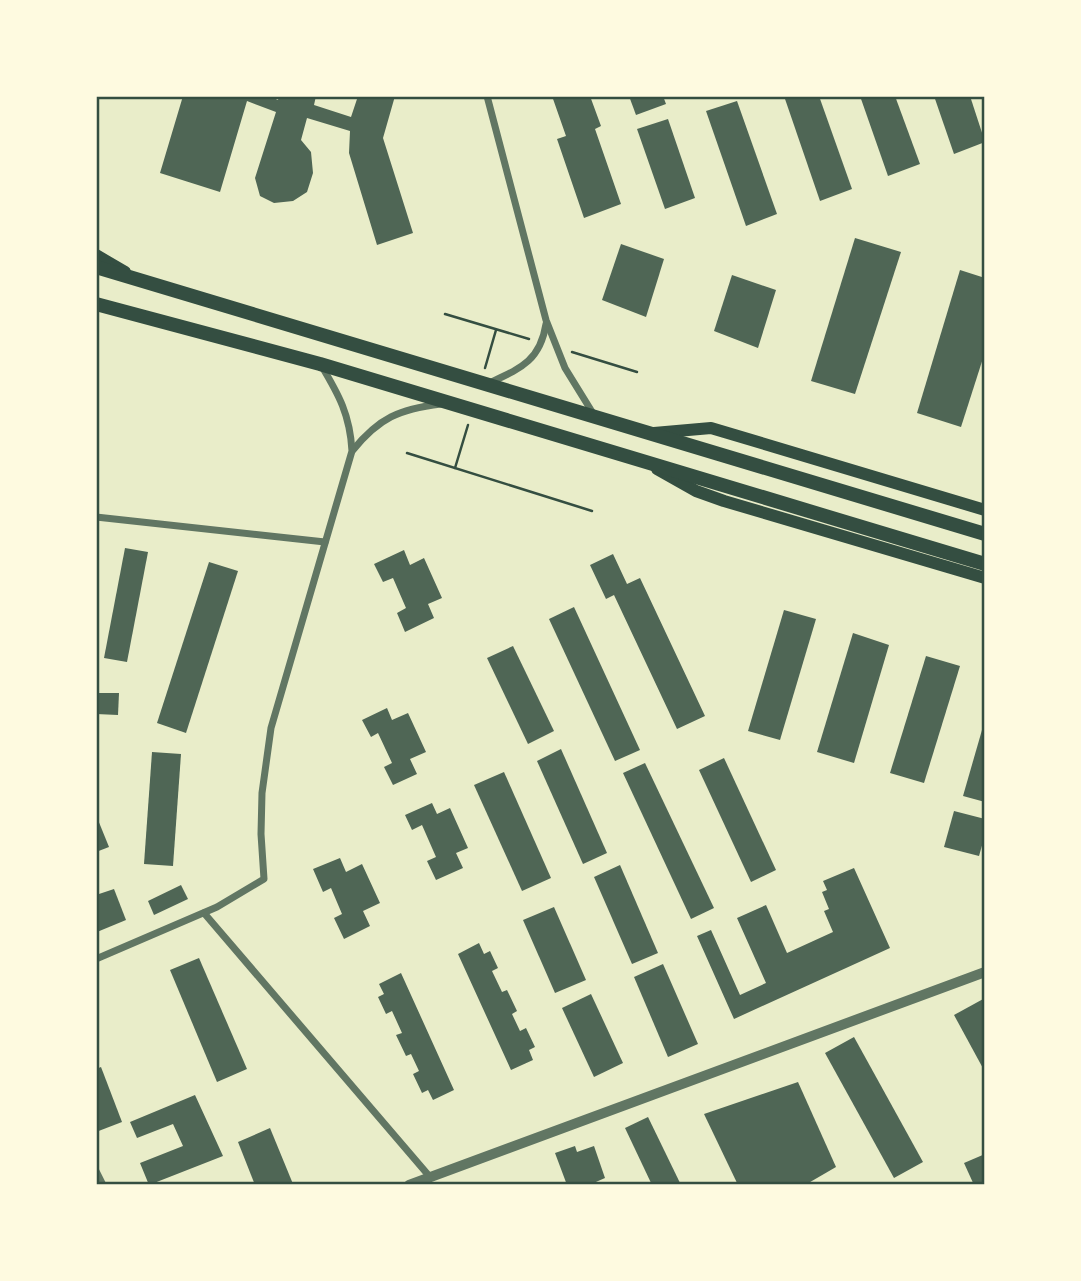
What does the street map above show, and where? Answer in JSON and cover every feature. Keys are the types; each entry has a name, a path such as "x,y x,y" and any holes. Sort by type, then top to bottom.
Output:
{"highway":[{"path":"96,267 985,534"},
{"path":"96,304 320,364 985,564"}],"main road":[{"path":"96,254 137,280"},
{"path":"651,433 711,428 985,510"},
{"path":"645,462 696,491 724,501 985,578"}],"street":[{"path":"487,96 546,320 565,368 594,416"},
{"path":"487,384 523,367 536,354 544,340 546,320"},
{"path":"96,959 204,913 264,879 262,793 271,728 352,451 348,415 320,364"},
{"path":"352,451 365,436 393,414 411,408 451,403"},
{"path":"96,517 325,542"},
{"path":"204,913 430,1177"},
{"path":"409,1185 985,972"},
{"path":"96,1171 103,1185"}],"path":[{"path":"445,314 496,330"},
{"path":"408,453 592,511"}],"building":[{"path":"183,96 269,96 278,100 279,96 316,96 314,105 351,117 358,96 395,96 383,138 413,233 377,245 349,153 350,131 307,118 301,140 311,152 313,173 307,192 293,201 274,203 260,196 255,178 276,112 247,101 220,192 160,173"},
{"path":"552,96 590,96 601,126 595,129 621,204 584,218 557,139 566,136"},
{"path":"629,96 663,96 666,104 636,115"},
{"path":"784,96 819,96 852,189 820,201"},
{"path":"860,96 895,96 920,164 888,176"},
{"path":"934,96 970,96 985,142 954,154"},
{"path":"737,101 777,214 746,226 706,111"},
{"path":"668,119 695,198 665,209 637,129"},
{"path":"855,238 901,252 855,394 811,381"},
{"path":"621,244 664,259 646,317 602,300"},
{"path":"960,270 985,278 985,352 961,427 917,413"},
{"path":"732,275 776,290 758,348 714,331"},
{"path":"125,548 148,552 127,662 104,658"},
{"path":"404,550 410,565 424,558 442,598 428,604 434,618 405,632 397,613 406,608 393,578 383,582 374,564"},
{"path":"613,554 627,584 640,578 705,716 677,729 614,595 606,599 590,565"},
{"path":"209,562 238,571 186,733 157,723"},
{"path":"574,607 640,750 615,761 549,619"},
{"path":"784,610 816,619 780,740 748,731"},
{"path":"853,633 889,645 854,763 817,752"},
{"path":"513,646 554,731 528,744 487,658"},
{"path":"926,656 960,666 924,783 890,773"},
{"path":"96,693 119,693 118,715 96,714"},
{"path":"387,708 392,720 408,713 426,752 410,759 417,774 393,785 384,767 392,763 378,733 371,737 362,720"},
{"path":"985,723 985,802 963,796"},
{"path":"561,749 607,853 583,864 537,761"},
{"path":"152,752 181,754 173,866 144,864"},
{"path":"724,758 776,870 751,882 699,770"},
{"path":"645,763 714,908 691,919 623,773"},
{"path":"504,772 551,878 522,891 474,785"},
{"path":"432,803 437,814 450,808 468,848 456,853 463,868 436,880 427,861 436,857 422,825 412,830 405,815"},
{"path":"954,811 985,819 985,835 979,856 944,847"},
{"path":"96,815 109,847 96,852"},
{"path":"340,858 346,872 362,864 380,903 363,911 370,926 344,939 334,918 342,914 331,888 323,892 313,869"},
{"path":"620,865 658,953 632,964 594,877"},
{"path":"854,868 890,948 734,1019 697,936 711,930 740,995 766,983 737,918 766,905 787,953 833,932 824,911 829,909 822,892 827,890 823,881"},
{"path":"181,885 188,899 154,915 148,901"},
{"path":"114,889 126,920 97,932 96,895"},
{"path":"554,907 586,980 555,993 523,920"},
{"path":"479,943 484,954 490,951 498,968 492,971 502,992 507,990 517,1011 512,1014 520,1031 526,1028 535,1047 529,1050 533,1060 511,1070 458,954"},
{"path":"199,958 247,1069 217,1082 170,970"},
{"path":"663,964 698,1044 668,1057 634,977"},
{"path":"401,973 454,1090 433,1100 428,1090 422,1093 413,1074 419,1071 411,1054 406,1056 396,1035 402,1033 392,1011 386,1014 378,997 384,994 379,984"},
{"path":"591,994 623,1063 594,1077 562,1008"},
{"path":"985,998 985,1072 954,1015"},
{"path":"854,1037 923,1162 894,1178 825,1053"},
{"path":"101,1067 122,1122 96,1132 96,1069"},
{"path":"798,1082 836,1167 805,1185 738,1185 704,1114"},
{"path":"195,1095 223,1156 149,1185 140,1163 183,1146 173,1124 137,1138 130,1122"},
{"path":"648,1117 681,1185 652,1185 625,1128"},
{"path":"270,1128 293,1184 255,1185 238,1142"},
{"path":"575,1146 577,1152 594,1146 605,1178 589,1185 567,1185 555,1153"},
{"path":"985,1154 985,1185 974,1185 964,1163"}]}
